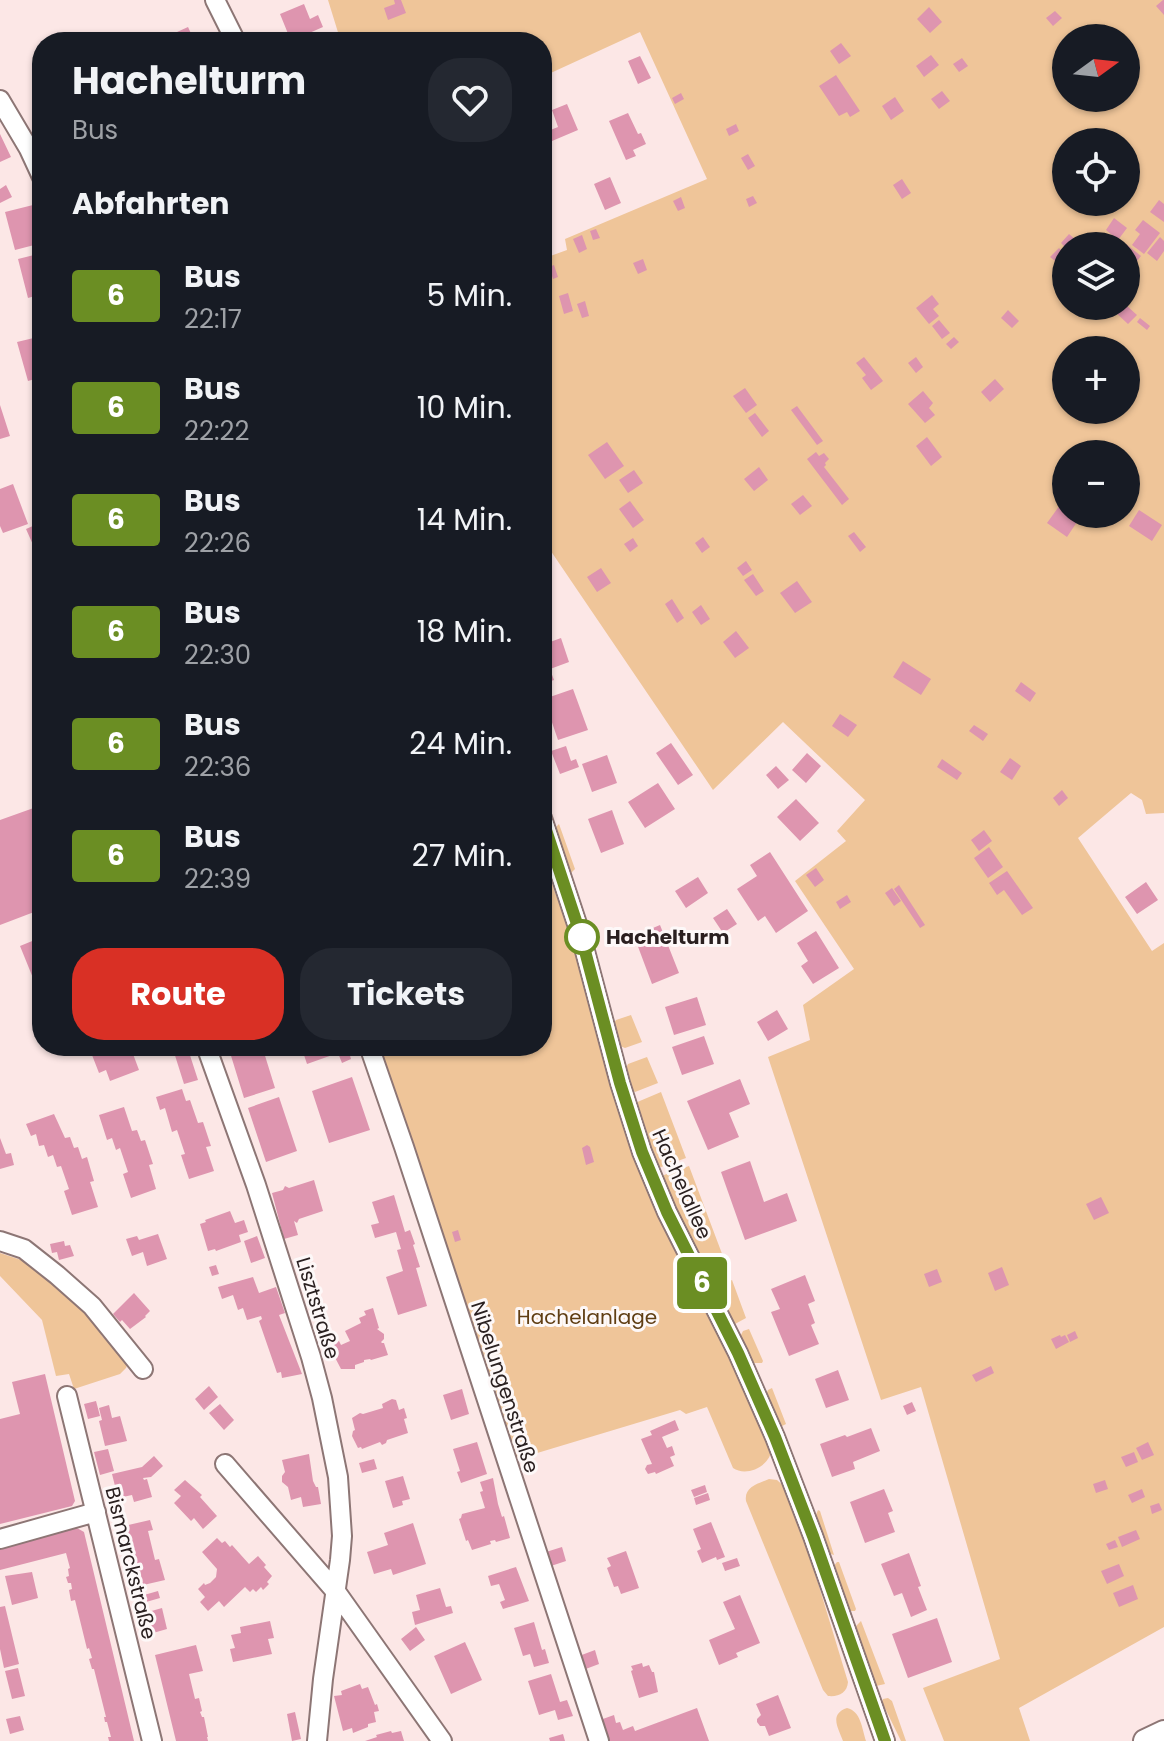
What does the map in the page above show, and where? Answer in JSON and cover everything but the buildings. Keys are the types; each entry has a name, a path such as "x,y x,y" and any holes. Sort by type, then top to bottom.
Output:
{"main road":[{"path":"1145,1741 1164,1732"}],"street":[{"path":"215,0 231,32"},
{"path":"0,100 32,155"},
{"name":"Hachelallee","path":"552,848 581,936 620,1083 642,1152 662,1202 738,1353 775,1437 884,1739"},
{"name":"Lisztstraße","path":"210,1056 256,1185 322,1398 338,1477 342,1536 317,1741"},
{"name":"Nibelungenstraße","path":"372,1056 599,1741"},
{"path":"0,1241 24,1249 69,1285 92,1306 143,1369"},
{"name":"Bismarckstraße","path":"67,1396 152,1741"},
{"path":"225,1464 337,1593 442,1741"},
{"path":"0,1539 96,1512"}],"green space":[{"path":"328,0 1164,0 1164,813 1146,814 1142,800 1131,793 1078,838 1152,951 1164,943 1164,1627 1019,1708 1030,1741 944,1741 923,1688 1000,1659 921,1387 881,1400 768,1057 810,1040 803,1005 854,969 795,881 846,841 837,831 865,800 783,722 713,790 552,553 552,255 567,250 565,239 707,179 640,32 552,72 552,32 338,32"},
{"path":"559,824 575,869 571,873 555,828"},
{"name":"Hachelanlage","path":"552,882 577,947 628,1135 733,1359 771,1452 766,1462 750,1471 733,1468 707,1407 686,1414 680,1410 514,1460 383,1056 552,1056"},
{"path":"631,1015 642,1042 625,1048 620,1046 614,1023"},
{"path":"647,1057 658,1083 635,1092 626,1068 628,1064"},
{"path":"661,1092 686,1158 661,1167 655,1165 635,1103"},
{"path":"689,1166 727,1267 718,1270 704,1267 661,1179"},
{"path":"0,1253 39,1266 88,1308 102,1336 128,1363 126,1368 120,1374 74,1389 69,1374 56,1376 42,1320 0,1276"},
{"path":"732,1280 746,1318 735,1324 719,1294 721,1286"},
{"path":"749,1329 762,1363 752,1363 740,1337 743,1331"},
{"path":"772,1388 786,1424 782,1426 766,1394"},
{"path":"769,1479 777,1480 786,1488 818,1583 848,1682 844,1692 839,1695 828,1696 823,1690 746,1501 749,1489"},
{"path":"818,1510 834,1555 828,1553 815,1517"},
{"path":"837,1562 855,1611 849,1611 833,1567"},
{"path":"861,1621 885,1684 876,1686 855,1627"},
{"path":"888,1698 892,1701 906,1741 901,1741 882,1702"},
{"path":"847,1708 858,1717 866,1741 843,1741 837,1718"}],"bus line":[{"name":"6","path":"552,850 581,936 633,1128 650,1174 738,1353 775,1437 885,1741"}],"place":[{"name":"Hachelturm","path":"582,937"}]}
